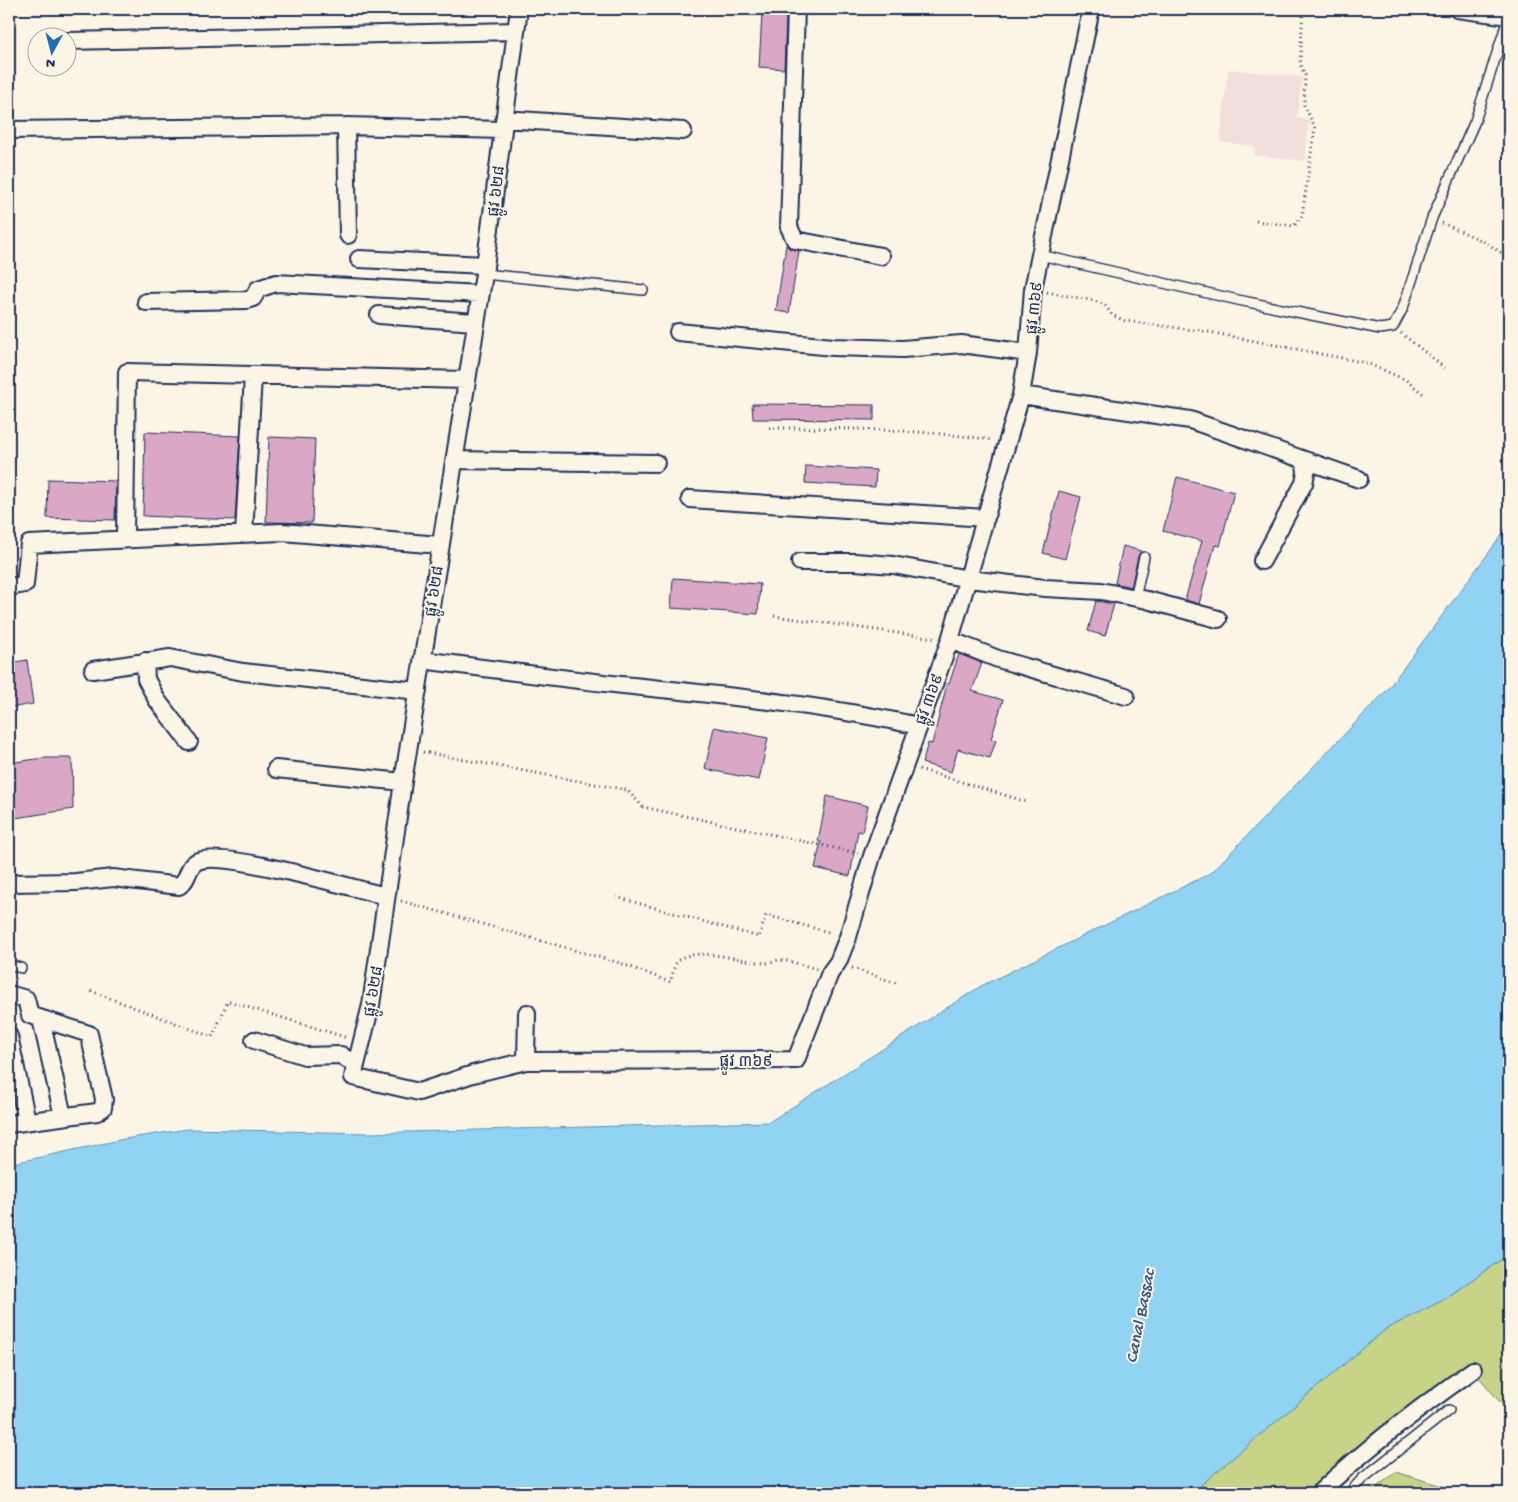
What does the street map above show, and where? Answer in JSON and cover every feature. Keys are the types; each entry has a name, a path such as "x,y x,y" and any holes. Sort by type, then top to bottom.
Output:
{"street":[{"name":"ផ្លូវ ៦២៨","path":"355,1065 371,1005 408,749 475,322 485,270 519,9"},
{"path":"796,9 788,227 795,240 881,256"},
{"name":"ផ្លូវ ៣៦៩","path":"355,1065 353,1077 419,1092 472,1074 526,1061 796,1060 848,937 872,856 950,640 1008,442 1021,395 1040,255 1091,9"},
{"path":"1457,9 1509,16"},
{"path":"78,41 516,31"},
{"path":"9,130 503,125 683,132"},
{"path":"346,126 348,235"},
{"path":"359,259 485,270"},
{"path":"146,302 247,300 254,298 258,289 265,285 276,284 480,294"},
{"path":"379,315 475,322"},
{"path":"678,332 833,347 903,349 961,344 1028,353"},
{"path":"125,539 127,372 466,380"},
{"path":"244,533 253,376"},
{"path":"1021,395 1190,420 1305,462 1359,479"},
{"path":"454,460 656,463"},
{"path":"1262,561 1304,483 1306,473 1305,462"},
{"path":"690,499 986,518"},
{"path":"9,587 25,584 29,544 282,532 440,545"},
{"path":"800,562 884,564 1045,588 1101,592 1136,598 1218,619"},
{"path":"950,640 998,659 1126,696"},
{"path":"93,670 170,658 244,672 418,691"},
{"path":"422,660 633,686 731,695 876,716 918,726"},
{"path":"145,661 146,679 158,700 189,742"},
{"path":"276,769 403,782"},
{"path":"9,883 76,882 113,878 179,886 184,883 191,867 196,862 212,858 250,864 386,896"},
{"path":"9,994 26,999 30,1015 89,1034 104,1099 103,1108 97,1112 9,1124"},
{"path":"526,1061 527,1013"},
{"path":"41,1019 63,1116"},
{"path":"9,1036 27,1121"},
{"path":"254,1040 305,1056 341,1054 355,1065"},
{"path":"1319,1493 1350,1463 1412,1413 1474,1370"}],"lane":[{"path":"1040,255 1247,302 1380,329 1394,327 1404,308 1432,218 1475,121 1509,16"},
{"path":"485,270 643,290"},
{"path":"1136,598 1144,557"},
{"path":"9,965 22,968"},
{"path":"1349,1493 1370,1473 1449,1410"}],"path":[{"path":"1256,221 1294,226 1302,216 1316,127 1304,105 1305,75 1300,64 1303,9"},
{"path":"1432,218 1483,241 1508,257"},
{"path":"1034,289 1095,301 1105,305 1112,315 1125,321 1209,332 1367,363 1406,380 1426,396"},
{"path":"1394,327 1445,368"},
{"path":"769,428 838,427 895,430 950,434 1008,442"},
{"path":"774,616 950,640"},
{"path":"408,749 628,790 643,807 872,856"},
{"path":"904,764 1027,802"},
{"path":"386,896 620,963 670,982 677,960 693,956 734,957 766,963 777,960 789,961 834,968 899,984"},
{"path":"616,896 759,937 766,915 848,937"},
{"path":"91,991 212,1037 228,1002 360,1042"}],"shaded area":[{"path":"1228,69 1302,77 1297,118 1309,120 1305,161 1254,155 1255,146 1220,142"}],"green space":[{"path":"1509,1254 1509,1409 1505,1408 1473,1370 1319,1493 1196,1493 1203,1483 1386,1329 1443,1300"},
{"path":"1396,1472 1455,1490 1457,1493 1369,1493"}],"water":[{"name":"Canal Bassac","path":"1509,521 1509,1254 1443,1300 1386,1329 1203,1483 1196,1493 9,1493 9,1164 124,1139 188,1129 369,1133 769,1122 981,986 1211,873 1387,690 1504,532"}],"building":[{"path":"762,14 786,16 784,69 759,67"},
{"path":"786,245 799,251 789,313 776,311"},
{"path":"752,404 874,405 874,420 753,419"},
{"path":"145,432 240,436 235,520 143,516"},
{"path":"269,437 315,439 312,523 266,522"},
{"path":"806,466 876,470 875,487 805,483"},
{"path":"1177,477 1234,492 1220,546 1215,545 1199,604 1185,600 1202,541 1163,531"},
{"path":"48,479 116,481 115,520 47,518"},
{"path":"1059,491 1081,497 1065,559 1043,553"},
{"path":"1123,546 1141,551 1138,556 1131,587 1115,583"},
{"path":"673,578 760,584 758,614 671,608"},
{"path":"1096,601 1114,604 1105,636 1088,631"},
{"path":"959,654 982,663 972,691 1003,700 991,739 996,740 990,758 958,749 951,772 922,763 928,743 932,744 947,684 949,684"},
{"path":"27,660 33,704 9,708 9,663"},
{"path":"714,727 768,738 759,780 705,769"},
{"path":"43,758 72,758 73,809 9,819 9,763"},
{"path":"827,796 868,806 862,832 858,831 850,876 815,868 821,842 818,841"}]}
